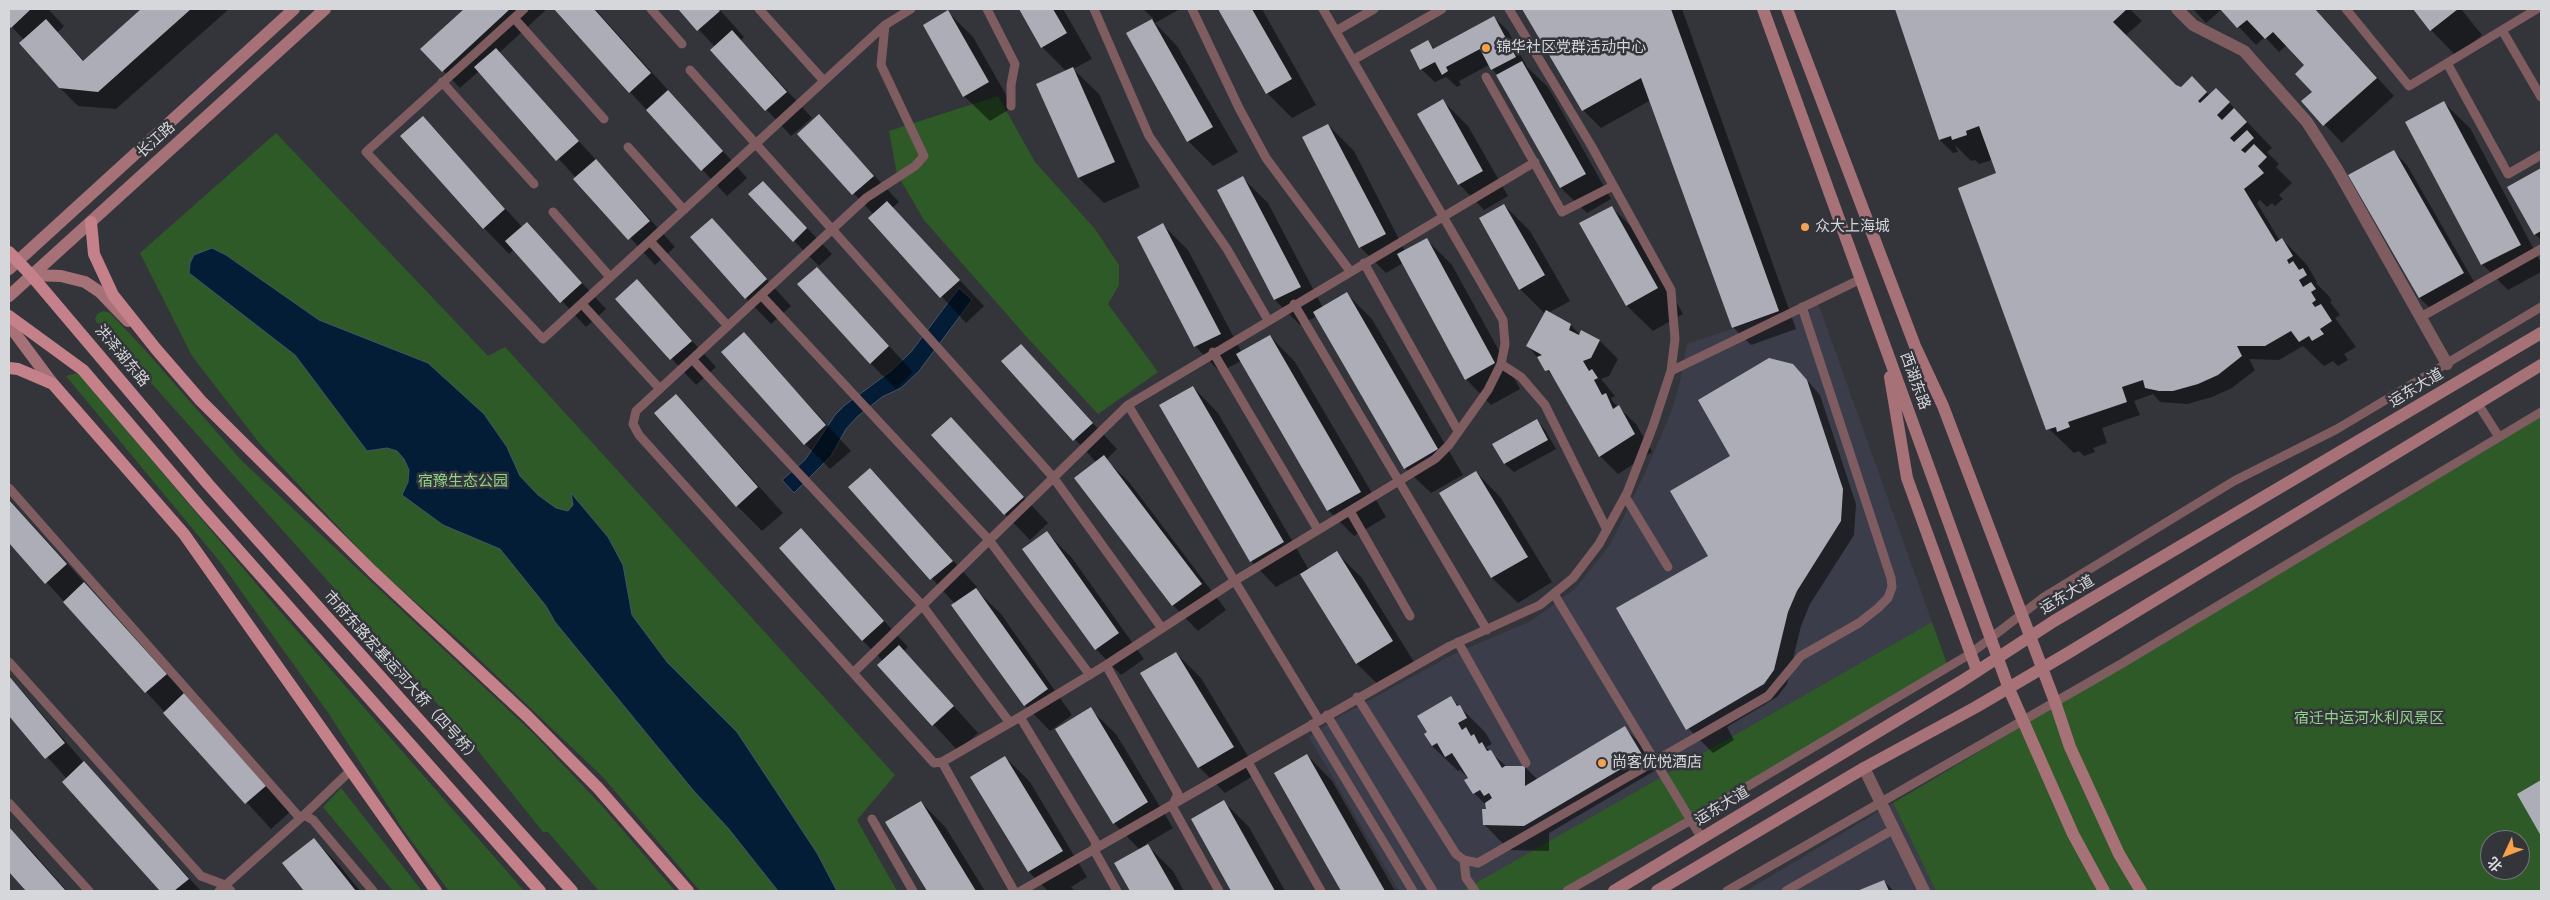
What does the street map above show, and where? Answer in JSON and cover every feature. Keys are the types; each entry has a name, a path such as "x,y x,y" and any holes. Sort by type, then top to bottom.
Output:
{"main road":[{"name":"长江路","path":"12,260 294,9"},
{"name":"长江路","path":"9,296 325,9"},
{"name":"西湖东路","path":"1763,9 2022,722 2073,834 2104,891"},
{"path":"1768,23 1786,9"},
{"name":"西湖东路","path":"1786,9 1915,346 1943,406 2056,702 2070,747 2114,845 2141,891"},
{"path":"91,222 94,254 113,295 156,349"},
{"name":"洪泽湖东路","path":"12,260 31,275 208,484"},
{"path":"31,275 61,276 85,282 100,292 156,349 245,446 373,572 534,722 598,788 688,891"},
{"path":"9,316 52,345 83,370 201,508 540,891"},
{"path":"9,325 53,384 184,534 436,891"},
{"name":"运东大道","path":"1614,891 1999,658 2030,636 2541,333"},
{"path":"1884,343 1908,478 1976,672"},
{"path":"1658,891 1864,768 2009,688 2541,365"},
{"path":"9,368 18,369 53,384"},
{"name":"市府东路宏基运河大桥（四号桥）","path":"208,484 572,891"}],"street":[{"path":"2177,9 2192,25 2244,51 2306,122 2337,170 2448,364"},
{"path":"1864,768 1924,891"}],"lane":[{"path":"524,9 366,152 543,339 885,25 911,9"},
{"path":"651,9 682,44"},
{"path":"759,9 824,81"},
{"path":"987,9 1014,64 1011,106"},
{"path":"1094,9 1150,136 1227,249 1268,320"},
{"path":"1192,9 1239,108 1266,158 1350,271"},
{"path":"885,25 881,65 924,156 915,166 866,198 636,411 633,424 639,434 934,763 942,762 1090,675 1161,627 1439,456 1488,390 1501,364 1505,344 1503,320 1323,9"},
{"path":"1336,31 1374,9"},
{"path":"1353,60 1442,9"},
{"path":"1021,891 1458,642 1540,605 1573,578 1599,544 1607,530 1625,496 1653,426 1671,370 1675,339 1670,290 1614,186 1509,9"},
{"path":"2346,9 2409,86 2537,9"},
{"path":"514,18 604,119"},
{"path":"2502,30 2541,97"},
{"path":"2447,63 2508,174 2541,155"},
{"path":"690,70 1054,477 1161,627"},
{"path":"1486,77 1562,212 1614,186"},
{"path":"442,82 534,184"},
{"path":"628,148 684,210"},
{"path":"853,673 1128,405 1294,304 1535,162"},
{"path":"553,212 610,277"},
{"path":"650,241 728,326"},
{"path":"2421,317 2541,249"},
{"path":"1364,263 1458,431"},
{"path":"1671,370 1861,280"},
{"path":"761,295 989,540 1090,675"},
{"path":"582,304 660,389"},
{"path":"1294,304 1487,630"},
{"path":"1357,698 1456,854 1464,860 1478,863 1768,696 1802,656 1859,623 1888,598 1892,587 1802,307"},
{"path":"1567,891 1691,820 1970,654 2044,598 2234,480 2337,430 2541,307"},
{"path":"1214,352 1318,530"},
{"path":"692,359 922,605 1010,723"},
{"path":"1501,364 1521,377 1545,405 1607,530"},
{"path":"2478,404 2499,437"},
{"path":"1128,405 1236,580 1319,720 1413,891"},
{"path":"1727,891 2056,702 2541,412"},
{"path":"9,488 302,816 314,820 373,891"},
{"path":"1625,496 1668,567"},
{"path":"1350,511 1410,616"},
{"path":"1554,594 1702,837"},
{"path":"1458,642 1526,763"},
{"path":"9,662 201,876 225,889 350,771"},
{"path":"1106,665 1178,794 1172,806"},
{"path":"1020,717 1096,842 1094,850 1117,891"},
{"path":"1319,720 1433,891"},
{"path":"942,762 1014,891"},
{"path":"1248,762 1321,891"},
{"path":"9,803 89,891"},
{"path":"1172,806 1219,891"},
{"path":"872,819 913,891"},
{"path":"1786,891 1894,829"},
{"path":"1464,860 1466,878 1475,891"}],"shaded area":[{"path":"1817,300 1932,622 1462,891 1399,891 1309,737 1342,715 1454,654 1531,621 1576,588 1610,545 1646,471 1672,410 1680,382 1687,344"},
{"path":"1893,803 1936,891 1746,891"}],"green space":[{"path":"998,96 1035,162 1095,229 1119,265 1119,285 1108,304 1158,372 1098,414 1025,335 924,220 897,174 889,131"},
{"name":"宿豫生态公园","path":"276,133 488,356 505,347 895,775 857,820 897,891 700,891 603,777 461,642 378,569 260,444 192,356 140,253"},
{"path":"103,311 110,313 145,350 241,460 534,734 602,806 675,891 599,891 548,832 543,832 467,737 95,320 97,314"},
{"path":"78,373 258,586 524,891 449,891 404,831 329,714 221,563 66,376"},
{"name":"宿迁中运河水利风景区","path":"2541,417 2541,891 1936,891 1893,803"},
{"path":"1932,622 1947,664 1944,668 1559,891 1462,891"},
{"path":"341,788 422,891 393,891 323,807"}],"water":[{"path":"212,248 226,255 319,320 428,363 484,414 507,447 520,476 538,495 556,508 568,511 573,505 571,493 608,537 623,565 632,615 667,662 737,732 817,853 837,891 778,891 728,828 693,790 555,622 546,606 500,549 443,525 402,495 408,482 409,470 404,459 397,451 387,448 367,451 295,355 189,273 190,263 194,255"},
{"path":"959,288 972,300 919,371 901,388 882,397 858,416 846,429 831,456 794,493 782,480 805,460 835,415 845,405 891,371 911,352"}],"building":[{"path":"9,9 31,9 11,28 9,26"},
{"path":"141,9 191,9 98,92 59,88 19,43 46,19 83,61"},
{"path":"464,9 510,9 442,72 420,49"},
{"path":"554,9 594,9 651,73 629,93"},
{"path":"678,9 718,9 720,11 697,31"},
{"path":"1019,9 1053,9 1067,33 1041,48"},
{"path":"1218,9 1252,9 1292,79 1266,94"},
{"path":"1522,9 1671,9 1779,311 1732,328 1641,78 1582,111"},
{"path":"1895,9 2127,9 2113,22 2176,85 2181,87 2192,76 2207,92 2198,101 2200,103 2216,88 2230,102 2217,115 2222,120 2234,108 2247,122 2230,138 2234,142 2247,130 2254,138 2241,150 2245,153 2254,144 2267,157 2258,166 2264,173 2244,189 2276,242 2282,238 2293,256 2287,260 2289,264 2293,261 2299,270 2303,268 2307,275 2299,280 2303,287 2311,282 2316,289 2311,292 2316,300 2312,303 2315,307 2321,304 2332,321 2320,329 2324,334 2312,341 2309,336 2299,342 2291,331 2265,346 2237,346 2242,356 2218,375 2198,384 2173,391 2159,391 2145,388 2143,380 2122,387 2127,402 2068,422 2070,427 2057,432 2056,427 2046,430 1958,188 1996,173 1979,126 1966,131 1967,135 1952,140 1951,136 1939,140"},
{"path":"2220,9 2315,9 2377,78 2323,126 2301,101 2312,92 2295,74 2304,65 2273,32 2265,39 2247,20 2237,28"},
{"path":"2413,9 2458,9 2430,31"},
{"path":"948,10 989,82 963,97 923,25"},
{"path":"1494,16 1516,57 1491,70 1480,49 1446,67 1448,71 1442,75 1435,62 1420,70 1410,50 1428,40 1433,49"},
{"path":"1152,19 1213,127 1187,142 1126,33"},
{"path":"732,30 787,92 765,111 710,50"},
{"path":"496,48 579,141 556,161 474,67"},
{"path":"1522,61 1586,174 1560,188 1496,75"},
{"path":"1073,67 1115,162 1078,178 1036,84"},
{"path":"668,90 723,151 701,171 646,110"},
{"path":"1443,99 1483,171 1458,185 1417,114"},
{"path":"2444,101 2521,245 2481,265 2405,122"},
{"path":"819,114 874,176 852,195 797,134"},
{"path":"423,116 505,209 483,229 400,136"},
{"path":"1328,124 1386,234 1359,248 1302,137"},
{"path":"2394,150 2464,273 2419,298 2348,175"},
{"path":"596,159 650,221 628,240 573,179"},
{"path":"2541,168 2541,231 2534,235 2507,187"},
{"path":"1243,176 1301,287 1274,300 1217,190"},
{"path":"763,181 807,228 793,242 748,194"},
{"path":"887,201 960,280 940,298 868,218"},
{"path":"1504,204 1545,275 1519,290 1479,218"},
{"path":"1612,206 1658,288 1626,306 1579,223"},
{"path":"712,218 767,279 745,299 690,237"},
{"path":"527,222 582,283 560,303 505,241"},
{"path":"1163,223 1221,334 1194,347 1137,237"},
{"path":"1427,238 1495,363 1465,380 1397,254"},
{"path":"817,267 889,346 870,364 797,284"},
{"path":"637,279 692,341 670,360 615,299"},
{"path":"1347,292 1438,449 1404,469 1313,312"},
{"path":"1546,310 1571,324 1569,330 1579,335 1581,330 1600,340 1591,358 1583,361 1589,371 1592,369 1598,378 1594,380 1602,395 1606,393 1613,409 1619,405 1635,434 1599,457 1549,370 1545,371 1537,357 1542,355 1526,346"},
{"path":"744,332 826,425 804,445 721,352"},
{"path":"1270,335 1361,492 1327,511 1236,354"},
{"path":"1021,344 1093,423 1073,441 1001,361"},
{"path":"1769,358 1793,364 1807,380 1843,489 1841,521 1797,591 1788,612 1774,670 1764,684 1686,730 1616,608 1708,556 1670,491 1730,456 1698,400"},
{"path":"1193,386 1284,542 1250,562 1159,405"},
{"path":"676,394 758,487 736,507 654,413"},
{"path":"951,417 1024,497 1004,515 931,435"},
{"path":"1537,419 1548,440 1504,464 1492,444"},
{"path":"1104,455 1202,584 1172,606 1074,478"},
{"path":"870,468 953,561 930,580 848,487"},
{"path":"1476,471 1528,557 1491,578 1439,493"},
{"path":"9,500 67,564 45,584 9,543"},
{"path":"801,528 884,621 862,641 779,548"},
{"path":"1047,531 1119,633 1095,650 1022,549"},
{"path":"1337,551 1393,641 1356,664 1300,574"},
{"path":"84,582 167,674 145,693 63,602"},
{"path":"976,588 1048,689 1024,706 951,605"},
{"path":"899,645 954,706 932,726 877,665"},
{"path":"1176,652 1234,747 1198,768 1140,673"},
{"path":"9,676 65,743 45,759 9,716"},
{"path":"184,693 267,785 245,804 163,713"},
{"path":"1451,696 1457,706 1460,705 1467,718 1458,723 1462,730 1466,727 1471,736 1474,734 1479,744 1482,742 1487,751 1491,750 1502,768 1505,766 1525,766 1525,786 1625,726 1643,756 1524,826 1483,825 1482,809 1486,809 1485,803 1492,798 1489,793 1484,796 1480,790 1473,794 1464,780 1468,778 1452,753 1445,757 1437,743 1432,746 1424,734 1427,732 1417,716"},
{"path":"1091,707 1148,802 1113,824 1055,729"},
{"path":"1307,754 1385,891 1341,891 1274,773"},
{"path":"1005,756 1063,851 1028,872 970,777"},
{"path":"84,761 189,879 174,891 160,891 62,782"},
{"path":"2541,780 2541,836 2517,794"},
{"path":"1224,800 1275,891 1231,891 1191,819"},
{"path":"921,801 976,891 927,891 885,822"},
{"path":"9,827 66,891 26,891 9,872"},
{"path":"314,838 356,891 304,891 282,863"},
{"path":"1148,844 1175,891 1130,891 1114,863"},
{"path":"1884,880 1889,891 1857,891"}],"place":[{"name":"锦华社区党群活动中心","path":"1486,48"},
{"name":"众大上海城","path":"1805,227"},
{"name":"尚客优悦酒店","path":"1602,763"}]}
